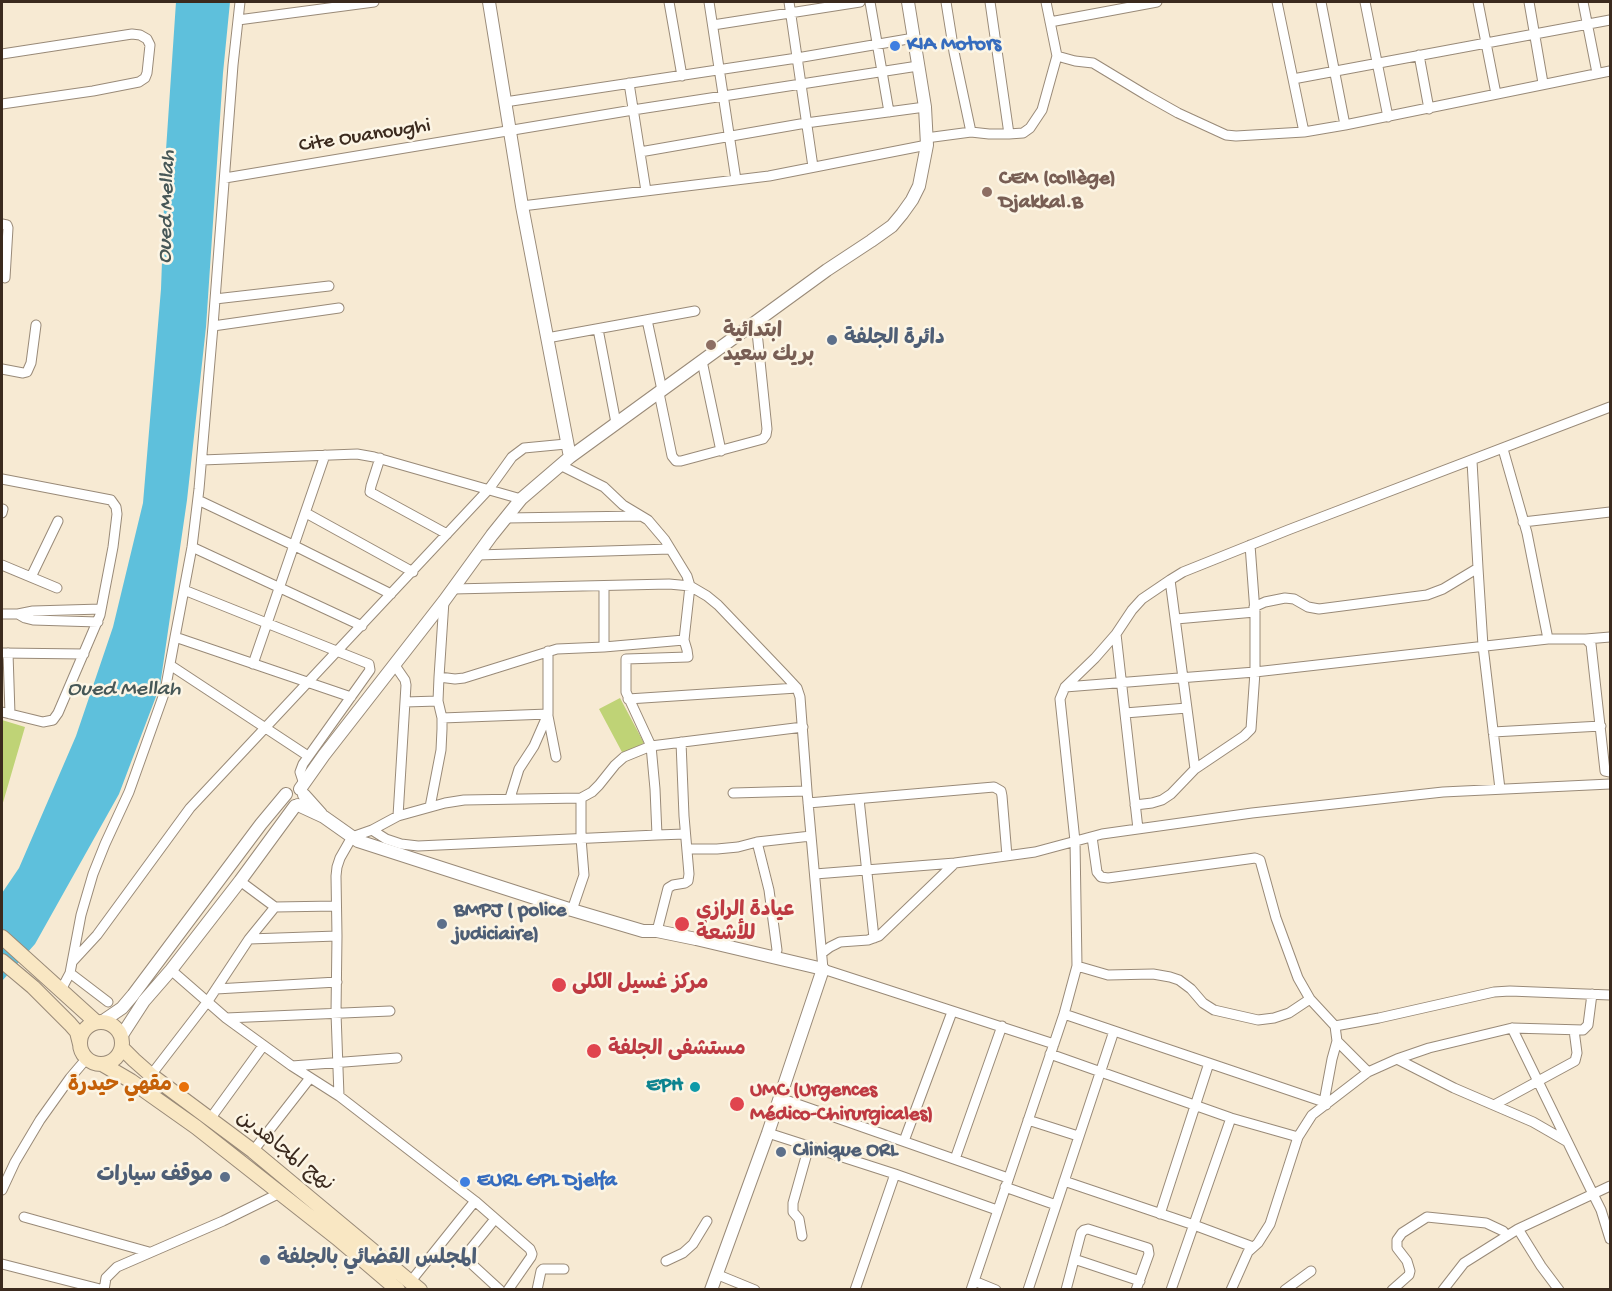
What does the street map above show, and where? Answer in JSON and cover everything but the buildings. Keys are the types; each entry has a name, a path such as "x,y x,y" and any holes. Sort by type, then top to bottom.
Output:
{"main road":[{"path":"2,937 61,990 100,1021 115,1026 122,1042 115,1059 97,1064 87,1058 83,1054 77,1032 33,987 2,961"},
{"path":"80,1044 84,1030 89,1025 100,1021"},
{"name":"نهج المجاهدين","path":"122,1042 151,1075 253,1151 415,1286"},
{"name":"نهج المجاهدين","path":"102,1064 162,1102 337,1238 398,1290"}],"street":[{"path":"61,990 70,974 81,915 93,874 129,792 165,691 176,637 198,500 240,2"},
{"path":"238,20 374,2"},
{"path":"489,2 522,206 566,444 565,461"},
{"path":"669,2 682,76"},
{"path":"709,2 736,180"},
{"path":"789,2 813,167"},
{"path":"713,25 860,2"},
{"path":"870,2 889,112"},
{"path":"122,1042 144,1001 240,881 300,796 324,755 521,500 565,461 892,226 902,214 919,186 927,141 925,107 908,2"},
{"path":"946,2 971,132"},
{"path":"990,2 1010,134"},
{"path":"522,206 769,176 971,132 1023,133 1030,128 1042,110 1057,56 1046,2"},
{"path":"1050,22 1157,2"},
{"path":"1277,2 1304,132"},
{"path":"1321,2 1345,125"},
{"path":"1365,2 1388,117"},
{"path":"1478,2 1496,94"},
{"path":"1529,2 1543,83"},
{"path":"1583,2 1597,74"},
{"path":"1293,79 1611,20"},
{"path":"2,54 132,34 141,35 150,45 147,73 140,82 2,104"},
{"path":"505,102 914,38"},
{"path":"1057,56 1093,63 1178,113 1227,135 1253,136 1304,132 1345,125 1611,71"},
{"path":"1419,56 1429,109"},
{"name":"Cite Ouanoughi","path":"225,178 800,83 918,66"},
{"path":"629,83 646,191"},
{"path":"640,152 806,123 925,107"},
{"path":"2,224 7,225 8,228 6,279"},
{"path":"215,299 329,286"},
{"path":"213,326 339,308"},
{"path":"547,338 695,311"},
{"path":"647,320 673,459 681,461 756,442 766,435 756,322"},
{"path":"2,369 27,372 31,363 36,325"},
{"path":"598,329 616,423"},
{"path":"702,361 721,451"},
{"path":"996,1290 973,1285 1064,1014 1077,966 1075,841 1060,699 1065,687 1116,634 1142,599 1183,572 1611,407"},
{"path":"72,963 97,934 190,808 413,572 489,489 512,457 524,448 566,444"},
{"path":"1503,449 1527,533 1548,639"},
{"path":"202,460 357,454 380,458 521,500"},
{"path":"253,664 325,455"},
{"path":"380,458 370,492 447,534"},
{"path":"1472,460 1483,646 1500,789"},
{"path":"565,461 604,487 623,505 652,523 687,576 690,586 684,640 688,657 626,659"},
{"path":"2,479 111,500 117,514 98,622 84,654 58,713 53,720 44,722 6,713 5,653 84,654"},
{"path":"198,500 391,594"},
{"path":"1523,522 1611,512"},
{"path":"306,513 413,572"},
{"path":"506,518 642,516"},
{"path":"31,577 58,521"},
{"path":"1135,805 1162,800 1195,769 1251,729 1255,672 1255,609 1250,545"},
{"path":"192,547 362,626"},
{"path":"478,555 670,549"},
{"path":"2,565 57,588"},
{"path":"1176,619 1255,609 1265,602 1285,598 1294,599 1308,607 1318,609 1427,595 1443,589 1478,568"},
{"path":"1170,579 1195,769"},
{"path":"453,589 669,584 690,586 718,605 797,688 803,727 823,969 768,1133 711,1290"},
{"path":"604,587 604,647"},
{"path":"184,590 369,664 370,670 308,756 300,772 300,796 355,839 643,931 657,931 823,969 1054,1044"},
{"path":"430,807 441,750 442,718 438,700 444,601"},
{"path":"2,614 101,609"},
{"path":"18,614 33,620 98,622"},
{"path":"1116,634 1138,829"},
{"path":"176,637 351,697"},
{"path":"1065,687 1255,672 1548,639 1611,637"},
{"path":"1586,639 1591,644 1604,727 1605,771 1611,772"},
{"path":"439,677 464,678 548,651 684,640"},
{"path":"627,646 625,685 628,699 651,746 657,835"},
{"path":"548,651 548,714 556,757"},
{"path":"394,664 405,680 398,816"},
{"path":"170,665 308,756"},
{"path":"628,699 797,688"},
{"path":"405,702 438,700"},
{"path":"1125,713 1187,708"},
{"path":"442,718 548,714"},
{"path":"510,798 519,769 534,746 548,714"},
{"path":"339,1096 336,1013 337,867 340,858 355,839 398,816 464,800 581,798 592,792 624,757 651,746 803,727"},
{"path":"1493,732 1604,727"},
{"path":"657,931 668,888 688,881 689,874 681,742"},
{"path":"815,874 955,863 1007,856 1035,852 1092,837 1251,813 1443,792 1611,784"},
{"path":"808,804 994,787 1001,791 1002,796 1007,856"},
{"path":"733,794 807,791"},
{"path":"100,1021 122,1008 133,995 286,794 289,804 300,796"},
{"path":"572,910 584,875 581,798"},
{"path":"859,799 874,938"},
{"path":"372,830 386,839 418,846 685,834"},
{"path":"687,849 738,847 757,842 811,836"},
{"path":"1092,837 1097,872 1101,877 1108,878 1255,858 1260,860 1276,918 1298,978 1310,999 1335,1026 1337,1041 1325,1104"},
{"path":"757,842 769,890 777,950 774,958"},
{"path":"822,953 840,942 868,940 879,936 955,863"},
{"path":"240,881 275,907 336,906"},
{"path":"151,1075 208,1001 249,939 275,907"},
{"path":"249,939 337,936"},
{"path":"1077,966 1108,975 1153,974 1170,977 1179,980 1191,989 1203,1003 1214,1010 1258,1020 1289,1014 1310,999"},
{"path":"171,970 226,1018 263,1046 339,1096 475,1201 530,1249 531,1257 508,1290"},
{"path":"70,974 108,1002"},
{"path":"216,989 337,982"},
{"path":"1335,1026 1494,992 1611,995"},
{"path":"1232,1290 1248,1252 1258,1243 1270,1224 1298,1137 1312,1115 1325,1104 1368,1072 1397,1059 1452,1041 1512,1028 1583,1030 1588,1025 1592,994"},
{"path":"226,1018 390,1011"},
{"path":"904,1141 951,1012"},
{"path":"1064,1014 1325,1104"},
{"path":"955,1159 1002,1026"},
{"path":"1512,1028 1601,1210 1611,1239"},
{"path":"1494,1105 1575,1061 1577,1053 1574,1030"},
{"path":"1028,1290 1114,1031"},
{"path":"1337,1041 1368,1072"},
{"path":"210,1119 263,1046"},
{"path":"1050,1054 1231,1118 1298,1137"},
{"path":"2,1190 15,1162 40,1120 87,1058"},
{"path":"292,1066 397,1058"},
{"path":"1397,1059 1454,1088 1533,1122 1566,1141"},
{"path":"1160,1214 1209,1063"},
{"path":"253,1151 310,1078"},
{"path":"780,1098 955,1159 1056,1205"},
{"path":"1172,1290 1231,1118"},
{"path":"1028,1120 1078,1136"},
{"path":"768,1133 997,1210"},
{"path":"802,1236 798,1219 793,1212 793,1203 809,1146"},
{"path":"855,1290 895,1174"},
{"path":"1064,1181 1253,1247"},
{"path":"1443,1290 1464,1263 1518,1229 1611,1186"},
{"path":"2,1264 104,1290 106,1278 117,1267 214,1225 280,1193"},
{"path":"415,1286 475,1201"},
{"path":"24,1217 149,1252"},
{"path":"1392,1290 1409,1275 1410,1271 1407,1262 1397,1248 1397,1240 1402,1233 1427,1217 1486,1223 1503,1231 1507,1236"},
{"path":"495,1219 464,1257 500,1290"},
{"path":"666,1261 693,1244 707,1221"},
{"path":"1066,1290 1074,1259 1081,1233 1084,1230 1088,1229 1145,1246 1149,1251 1138,1285 1074,1259"},
{"path":"1518,1229 1559,1290"},
{"path":"537,1290 543,1269 564,1269"},
{"path":"1285,1290 1311,1271"},
{"path":"716,1274 755,1290"}],"green space":[{"path":"620,698 644,743 623,754 599,709"},
{"path":"2,720 25,727 2,806"}],"water":[{"name":"Oued Mellah","path":"176,2 230,2 206,327 187,500 160,686 119,794 35,944 2,981 2,893 19,868 76,736 113,627 143,503 161,289 166,150"}],"place":[{"name":"KIA Motors","path":"895,46"},
{"name":"CEM (collège) Djakkal.B","path":"987,192"},
{"name":"دائرة الجلفة","path":"832,340"},
{"name":"ابتدائية بريك سعيد","path":"711,345"},
{"name":"BMPJ ( police judiciaire)","path":"442,924"},
{"name":"عيادة الرازي للأشعة","path":"682,924"},
{"name":"مركز غسيل الكلى","path":"559,985"},
{"name":"مستشفى الجلفة","path":"594,1051"},
{"name":"مقهي حيدرة","path":"184,1087"},
{"name":"EPH","path":"695,1087"},
{"name":"UMC (Urgences Médico-Chirurgicales)","path":"737,1104"},
{"name":"Clinique ORL","path":"781,1152"},
{"name":"موقف سيارات","path":"225,1177"},
{"name":"EURL GPL Djelfa","path":"465,1182"},
{"name":"المجلس القضائي بالجلفة","path":"265,1260"}]}
